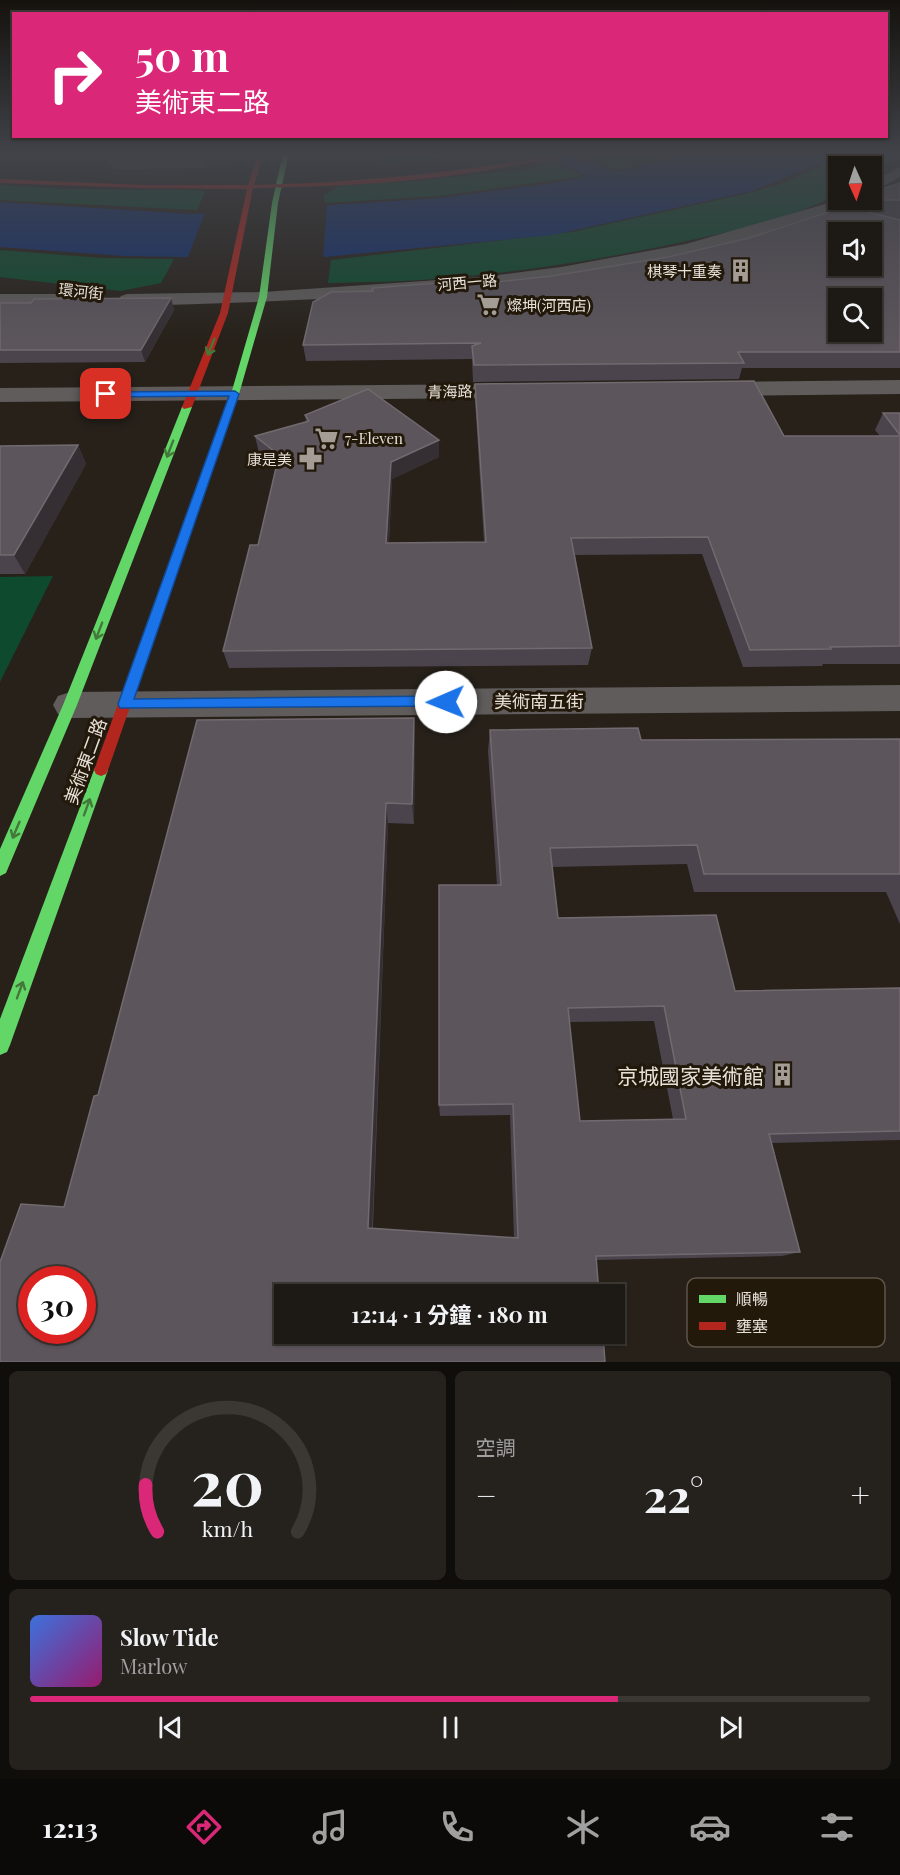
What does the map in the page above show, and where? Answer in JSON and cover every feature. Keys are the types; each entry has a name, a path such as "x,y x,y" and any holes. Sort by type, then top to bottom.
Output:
{"street":[{"name":"美術東二路","path":"0,868 70,705 192,395 230,291 244,217"},
{"name":"美術東二路","path":"0,1045 235,394 264,290 273,217"},
{"name":"河西一路","path":"0,300 101,296 162,300 230,291 482,282 561,272 688,249 797,217"},
{"name":"環河街","path":"0,282 101,296"},
{"path":"688,389 900,387"},
{"name":"青海路","path":"0,395 535,391"},
{"name":"美術南五街","path":"70,705 900,698"}],"green space":[{"path":"642,217 783,217 753,226 668,245 542,267 479,275 328,283 331,260 572,232"},
{"path":"0,250 102,258 174,259 161,283 121,291 0,277"},
{"path":"53,576 0,682 0,577"}],"water":[{"path":"0,217 636,217 553,235 303,259 124,256 0,247"}],"pier":[{"path":"204,217 326,217 323,260 303,262 187,260"}],"building":[{"path":"815,217 886,217 900,220 900,352 738,352 744,363 474,365 472,346 481,343 303,345 313,302 331,292 373,291 372,288 439,283 441,288 552,276 668,257 749,238"},
{"path":"171,298 141,350 0,350 0,303 31,303 34,299"},
{"path":"754,381 784,436 900,436 900,646 750,650 708,537 571,538 592,648 223,651 250,545 258,545 279,455 255,436 309,421 305,415 368,389 439,440 391,462 386,543 486,542 475,384"},
{"path":"883,413 900,413 900,435"},
{"path":"78,445 14,555 0,555 0,446"},
{"path":"414,718 412,804 386,803 368,1228 518,1238 513,1104 439,1105 439,885 501,885 490,730 638,728 641,740 900,739 900,874 704,874 697,845 550,848 558,918 716,915 735,991 900,988 900,1131 769,1134 800,1252 596,1256 598,1284 274,1284 274,1344 604,1344 605,1362 0,1362 0,1262 21,1204 64,1207 94,1096 98,1095 197,720","holes":["664,1006 686,1119 580,1121 568,1008"]}],"traffic: fast":[{"path":"197,500 235,394 263,297 273,217"},
{"path":"0,868 70,705 187,407"},
{"path":"0,1045 101,770"}],"traffic: jam":[{"path":"187,407 224,313 244,217"},
{"path":"101,770 197,500"}],"place":[{"name":"棋琴十重奏","path":"740,271"},
{"name":"燦坤(河西店)","path":"489,305"},
{"name":"7-Eleven","path":"327,438"},
{"name":"康是美","path":"310,459"},
{"name":"京城國家美術館","path":"782,1075"}],"route":[{"path":"106,394 235,394 125,704 446,702"}]}
